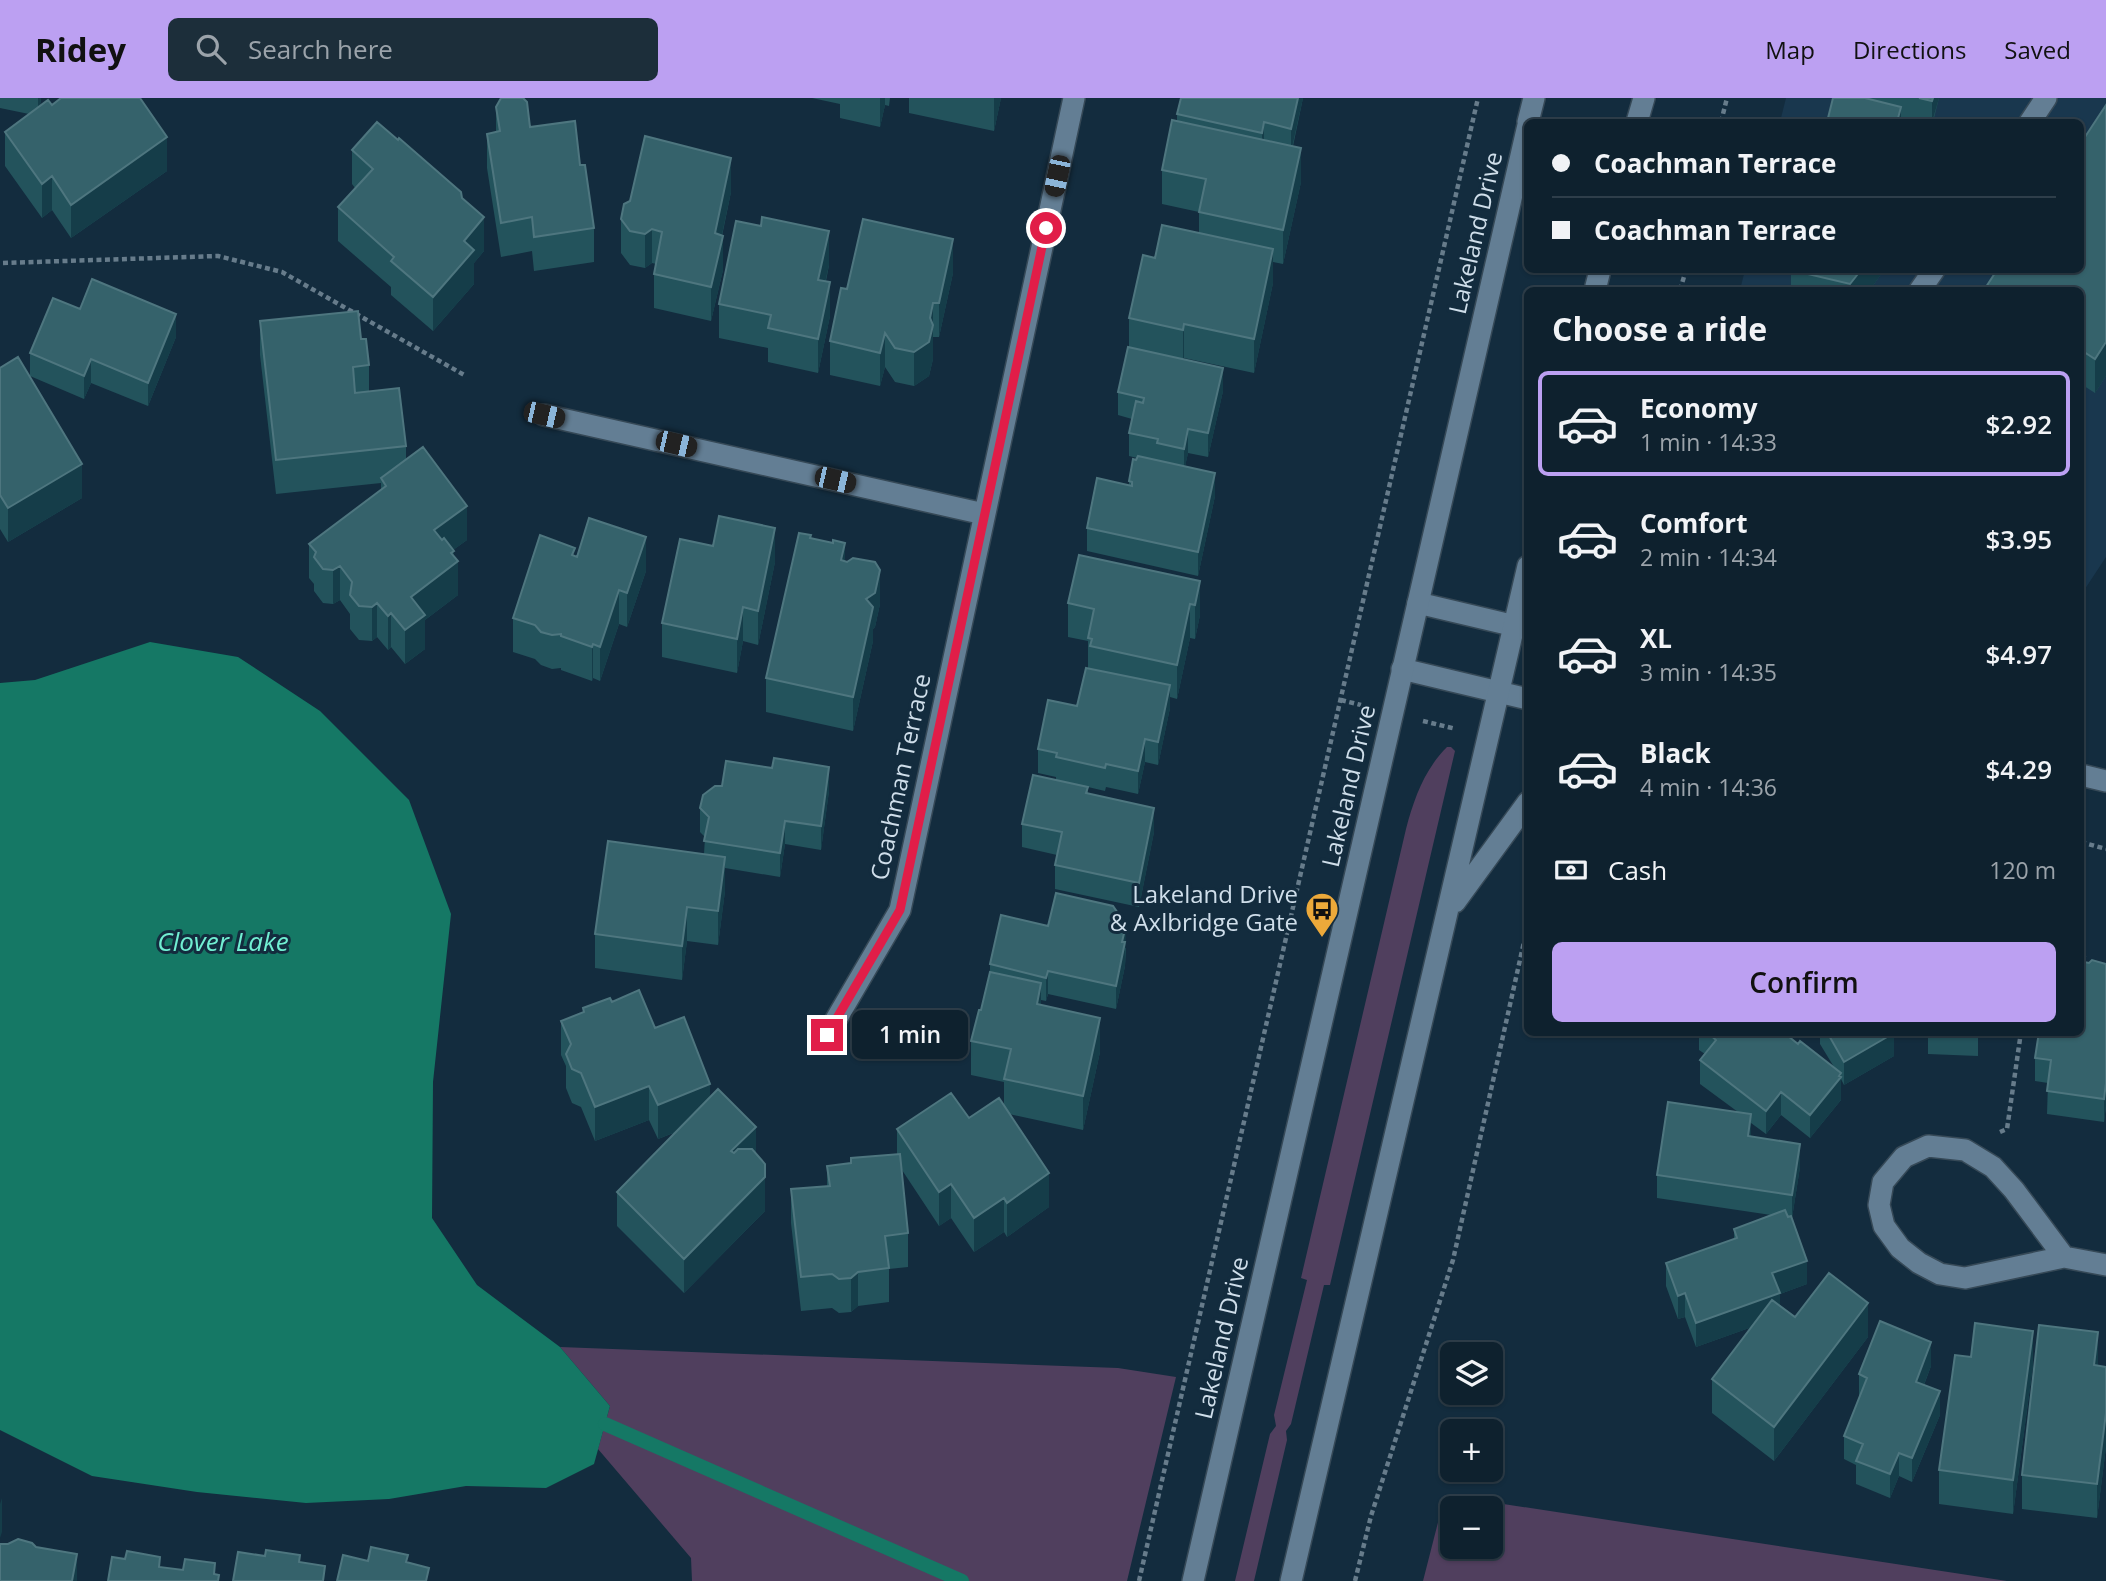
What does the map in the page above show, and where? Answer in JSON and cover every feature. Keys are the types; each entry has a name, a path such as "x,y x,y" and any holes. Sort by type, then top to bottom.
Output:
{"main road":[{"name":"Coachman Terrace","path":"827,1035 900,910 1074,98"},
{"name":"Lakeland Drive","path":"1529,119 1534,98"},
{"path":"1638,119 1644,98"},
{"path":"2032,119 2046,98"},
{"name":"Lakeland Drive","path":"1193,1581 1524,141"},
{"path":"544,415 984,514"},
{"path":"1291,1581 1498,692 1521,627 1524,600"},
{"path":"1418,603 1521,627"},
{"path":"1402,669 1524,698"},
{"path":"2084,776 2106,781"},
{"path":"1448,912 1524,808"},
{"path":"2064,1257 2014,1190 1993,1167 1965,1150 1928,1146 1904,1157 1883,1182 1879,1206 1884,1226 1900,1248 1919,1263 1940,1274 1965,1278 2064,1257 2106,1265"}],"path":[{"path":"1139,1581 1478,98"},
{"path":"1722,119 1727,98"},
{"path":"2,263 218,256 282,272 466,376"},
{"path":"1341,700 1488,737"},
{"path":"2084,843 2106,849"},
{"path":"1355,1581 1371,1516 1453,1261 1524,942"},
{"path":"1965,1150 2007,1129 2020,1036"}],"shaded area":[{"path":"1786,98 2106,98 2106,557 2084,590 2084,287 1741,287 1744,273 2084,273 2084,119 1781,119"},
{"path":"1447,747 1455,751 1330,1285 1324,1285 1291,1424 1286,1431 1287,1440 1254,1581 1235,1581 1270,1434 1276,1426 1274,1415 1307,1280 1301,1278 1406,829 1421,785 1432,765"},
{"path":"560,1347 1118,1368 1176,1377 1127,1581 692,1581 691,1558 598,1449 610,1406"},
{"path":"1503,1504 2007,1581 1423,1581 1440,1515 1440,1559 1503,1559"}],"water":[{"name":"Clover Lake","path":"150,642 238,657 320,711 409,800 451,914 433,1082 432,1218 477,1285 560,1347 610,1406 594,1464 546,1488 466,1486 389,1499 306,1503 197,1492 92,1476 0,1430 0,683 35,680"}],"building":[{"path":"61,98 140,98 167,137 71,205 52,176 42,184 5,132 48,100 52,105"},
{"path":"501,98 523,98 527,102 530,127 575,121 580,165 585,165 594,228 534,237 532,217 501,223 487,134 500,131 496,107"},
{"path":"1181,98 1298,98 1291,129 1264,122 1262,133 1177,114"},
{"path":"1833,98 1865,98 1901,107 1898,119 1828,119"},
{"path":"2106,105 2106,342 2095,359 2084,352 2084,287 1986,287 1995,273 2084,273 2084,138"},
{"path":"1172,120 1301,148 1283,230 1199,212 1206,179 1162,170"},
{"path":"377,122 461,192 462,198 484,217 464,241 474,250 433,297 391,261 394,257 338,207 373,169 352,150"},
{"path":"645,136 731,158 715,233 723,236 711,287 654,274 662,232 652,229 645,234 630,231 621,219 624,204 630,201"},
{"path":"762,217 829,231 818,280 830,282 818,339 768,328 771,315 719,304 736,221 761,226"},
{"path":"863,219 953,239 939,303 933,303 930,318 933,325 929,342 914,352 895,348 885,333 880,353 830,341 841,288 847,289"},
{"path":"1162,225 1273,249 1254,339 1184,324 1183,330 1129,318 1143,255 1155,258"},
{"path":"1804,273 1859,273 1850,284"},
{"path":"92,279 176,314 148,383 91,359 84,376 30,353 53,298 80,309"},
{"path":"358,311 361,339 366,339 369,365 353,367 355,393 399,388 406,446 276,460 260,321"},
{"path":"1128,347 1223,368 1208,433 1188,429 1184,449 1157,443 1158,439 1129,433 1136,401 1143,403 1144,398 1118,392"},
{"path":"18,357 82,464 8,508 0,495 0,368"},
{"path":"423,447 467,506 434,530 442,540 444,538 458,561 411,597 425,615 405,630 391,613 388,616 377,603 372,607 359,606 350,595 352,582 340,566 333,570 323,569 314,557 316,552 309,544 386,486 381,478"},
{"path":"1138,456 1215,473 1198,552 1087,528 1097,478 1132,486 1129,481 1133,459 1136,460"},
{"path":"719,516 775,528 758,611 743,607 737,639 662,623 680,539 713,546"},
{"path":"589,518 646,537 627,593 619,590 600,647 593,644 592,647 561,634 541,632 535,625 513,618 540,535 575,548 572,555 577,557"},
{"path":"799,533 833,543 833,540 845,543 841,560 847,562 853,558 875,562 880,570 875,593 866,599 873,607 853,697 766,678"},
{"path":"1079,555 1200,581 1195,605 1190,604 1177,665 1090,646 1092,639 1088,638 1094,609 1068,603"},
{"path":"1086,668 1170,685 1158,742 1145,739 1138,771 1106,764 1105,768 1056,757 1057,753 1038,749 1048,700 1077,706"},
{"path":"774,758 829,767 821,826 785,821 780,853 704,841 709,817 700,808 703,795 715,786 722,786 726,761 772,768"},
{"path":"1033,775 1088,787 1086,793 1154,808 1139,883 1055,865 1062,832 1022,824"},
{"path":"608,841 725,857 718,911 687,907 682,946 595,934"},
{"path":"1056,893 1113,906 1126,925 1116,986 1048,971 1046,978 990,964 1001,915 1048,926"},
{"path":"2092,960 2106,964 2104,1099 2047,1091 2051,1060 2035,1058 2038,1036 2084,1036 2084,962 2089,963"},
{"path":"990,972 1041,983 1037,1004 1100,1018 1083,1096 1004,1079 1011,1049 971,1041"},
{"path":"639,990 655,1028 684,1017 710,1084 658,1105 649,1086 595,1107 581,1073 572,1069 566,1054 571,1044 561,1021 584,1012 583,1008 610,998 612,1002"},
{"path":"1712,1036 1788,1036 1798,1044 1800,1041 1841,1073 1841,1077 1810,1115 1781,1092 1766,1111 1700,1060 1716,1040"},
{"path":"1829,1036 1889,1036 1844,1062"},
{"path":"718,1089 756,1127 731,1151 734,1153 738,1149 752,1149 765,1164 765,1177 684,1259 617,1192"},
{"path":"951,1093 969,1118 999,1098 1049,1173 1007,1203 1004,1198 974,1218 951,1184 939,1192 897,1129"},
{"path":"1668,1102 1751,1114 1748,1136 1800,1144 1792,1195 1657,1175"},
{"path":"900,1154 908,1233 885,1236 889,1268 858,1272 851,1278 839,1279 832,1274 801,1277 791,1189 830,1186 827,1166 851,1163 851,1158"},
{"path":"1785,1210 1788,1217 1791,1216 1807,1261 1772,1273 1780,1293 1696,1323 1685,1293 1678,1296 1666,1263 1737,1238 1734,1229"},
{"path":"1829,1273 1868,1303 1774,1427 1712,1379 1772,1300 1795,1317"},
{"path":"1880,1321 1931,1342 1916,1382 1940,1391 1912,1458 1899,1453 1890,1474 1856,1461 1863,1444 1844,1436 1867,1378 1859,1374"},
{"path":"1975,1323 2033,1331 2013,1480 1939,1470 1955,1355 1971,1357"},
{"path":"2039,1325 2098,1332 2094,1365 2106,1367 2106,1413 2097,1484 2022,1475"},
{"path":"18,1539 36,1547 77,1554 72,1581 0,1581 0,1544 8,1544"},
{"path":"371,1547 408,1555 406,1562 429,1568 426,1581 337,1581 343,1555 368,1561"},
{"path":"266,1550 300,1555 299,1562 325,1566 323,1581 233,1581 238,1552 265,1556"},
{"path":"127,1551 160,1557 159,1567 183,1570 185,1559 215,1563 214,1574 219,1575 218,1581 108,1581 112,1557 125,1559"}],"waterway":[{"path":"605,1424 962,1581"}],"place":[{"name":"Lakeland Drive & Axlbridge Gate","path":"1322,939"}],"route":[{"path":"827,1035 900,910 1046,228"}]}
